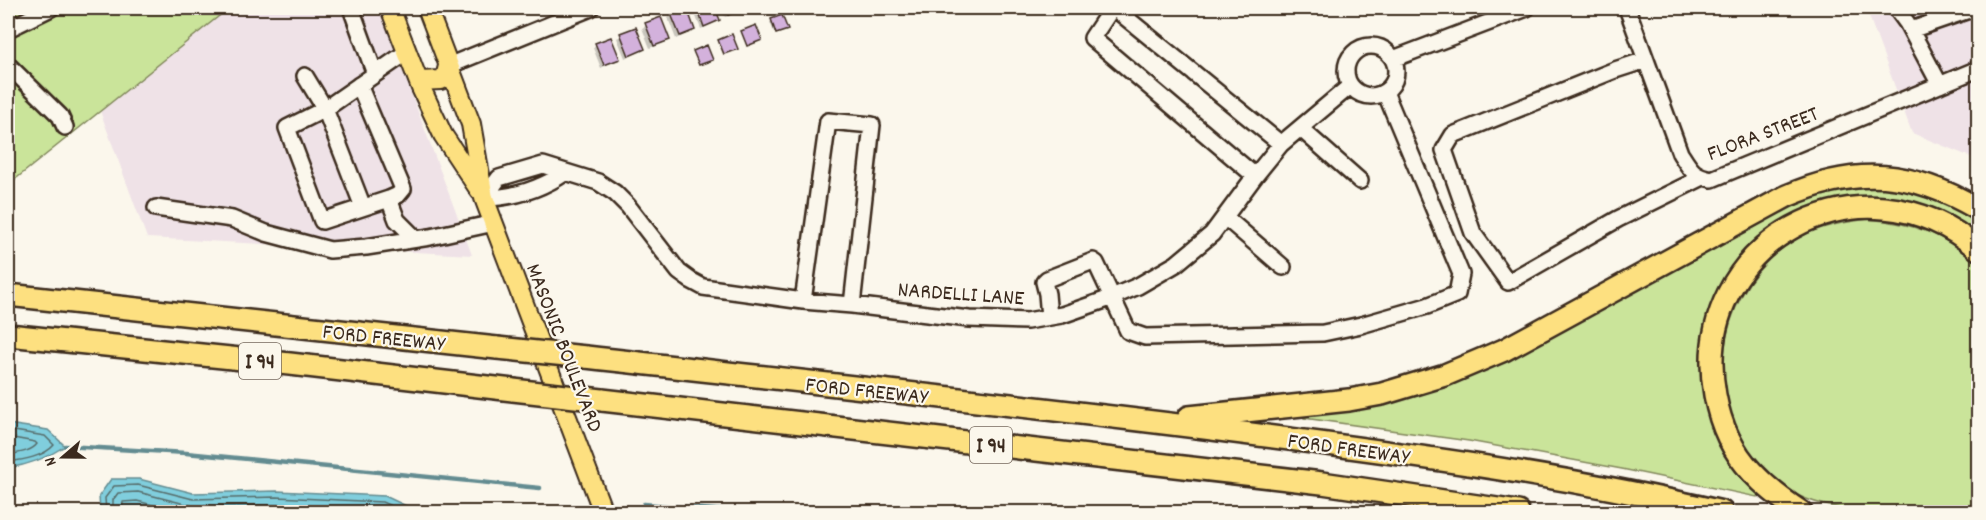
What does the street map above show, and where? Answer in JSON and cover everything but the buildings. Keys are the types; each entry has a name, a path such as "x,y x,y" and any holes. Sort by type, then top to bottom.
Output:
{"highway":[{"path":"1152,421 1350,400 1382,394 1445,375 1504,350 1787,196 1828,180 1872,176 1913,181 1937,188 1978,209"},
{"path":"1802,513 1767,487 1751,471 1737,453 1718,412 1712,367 1713,344 1727,297 1743,272 1761,251 1777,237 1795,226 1818,216 1861,206 1909,211 1932,219 1953,230 1978,249"},
{"name":"FORD FREEWAY","path":"8,295 1152,421 1364,448 1520,472 1675,501 1722,513"},
{"name":"FORD FREEWAY","path":"8,335 602,400 1322,483 1518,513"}],"main road":[{"name":"MASONIC BOULEVARD","path":"390,8 443,135 484,198 603,513"},
{"name":"MASONIC BOULEVARD","path":"427,8 471,124 484,198"},
{"path":"419,81 446,78 448,66"}],"street":[{"path":"8,29 51,8"},
{"path":"351,8 375,74"},
{"path":"448,66 591,8"},
{"path":"1255,176 1092,38 1113,8 1281,144"},
{"path":"1393,59 1527,8"},
{"name":"FLORA STREET","path":"1627,8 1680,153 1692,172 1701,178 1712,179 1978,69"},
{"path":"1896,8 1911,30 1940,85"},
{"path":"1911,30 1975,8"},
{"path":"1377,46 1393,59 1396,69 1395,78 1392,86 1385,92 1376,96 1366,96 1357,93 1350,86 1346,76 1346,66 1350,56 1357,49 1377,46"},
{"path":"359,85 403,189 398,195 389,199 322,221 287,129 325,109 359,85 407,52"},
{"path":"1646,60 1615,70 1453,135 1444,150 1473,233 1508,282 1618,219 1701,178"},
{"path":"8,65 60,116 65,127"},
{"path":"305,76 325,109 363,207"},
{"name":"NARDELLI LANE","path":"484,198 505,198 548,185 566,172 598,182 615,193 628,206 679,272 703,287 803,301 969,319 1028,321 1062,315 1112,297 1138,286 1176,264 1212,234 1281,144 1350,86"},
{"path":"1049,317 1044,282 1093,261 1128,331 1145,337 1323,333 1427,306 1457,294 1461,274 1385,92"},
{"path":"803,301 828,122 872,125 852,305"},
{"path":"1300,128 1360,181"},
{"path":"389,199 397,220 416,239"},
{"path":"156,208 232,219 266,233 330,250 416,239 494,223"},
{"path":"1225,217 1283,267"}],"shaded area":[{"path":"229,8 379,8 472,255 147,238 100,111"},
{"path":"1866,8 1978,8 1978,160 1912,133"}],"green space":[{"path":"8,8 229,8 8,185"},
{"path":"1861,184 1917,190 1978,219 1978,237 1941,214 1879,199 1837,202 1757,245 1705,362 1759,491 1757,497 1469,441 1304,418 1304,414 1377,403 1808,196"},
{"path":"1868,219 1914,227 1928,232 1954,245 1978,265 1978,512 1858,511 1812,501 1791,492 1771,477 1754,458 1738,432 1728,405 1724,377 1725,349 1731,321 1742,295 1758,271 1790,243 1822,228"}],"water":[{"path":"8,424 48,430 65,446 38,460 8,468"},
{"path":"111,479 139,479 193,493 277,491 385,496 419,512 100,512 99,496"}],"waterway":[{"path":"65,446 186,453 540,488"},
{"path":"644,504 737,512"}]}
